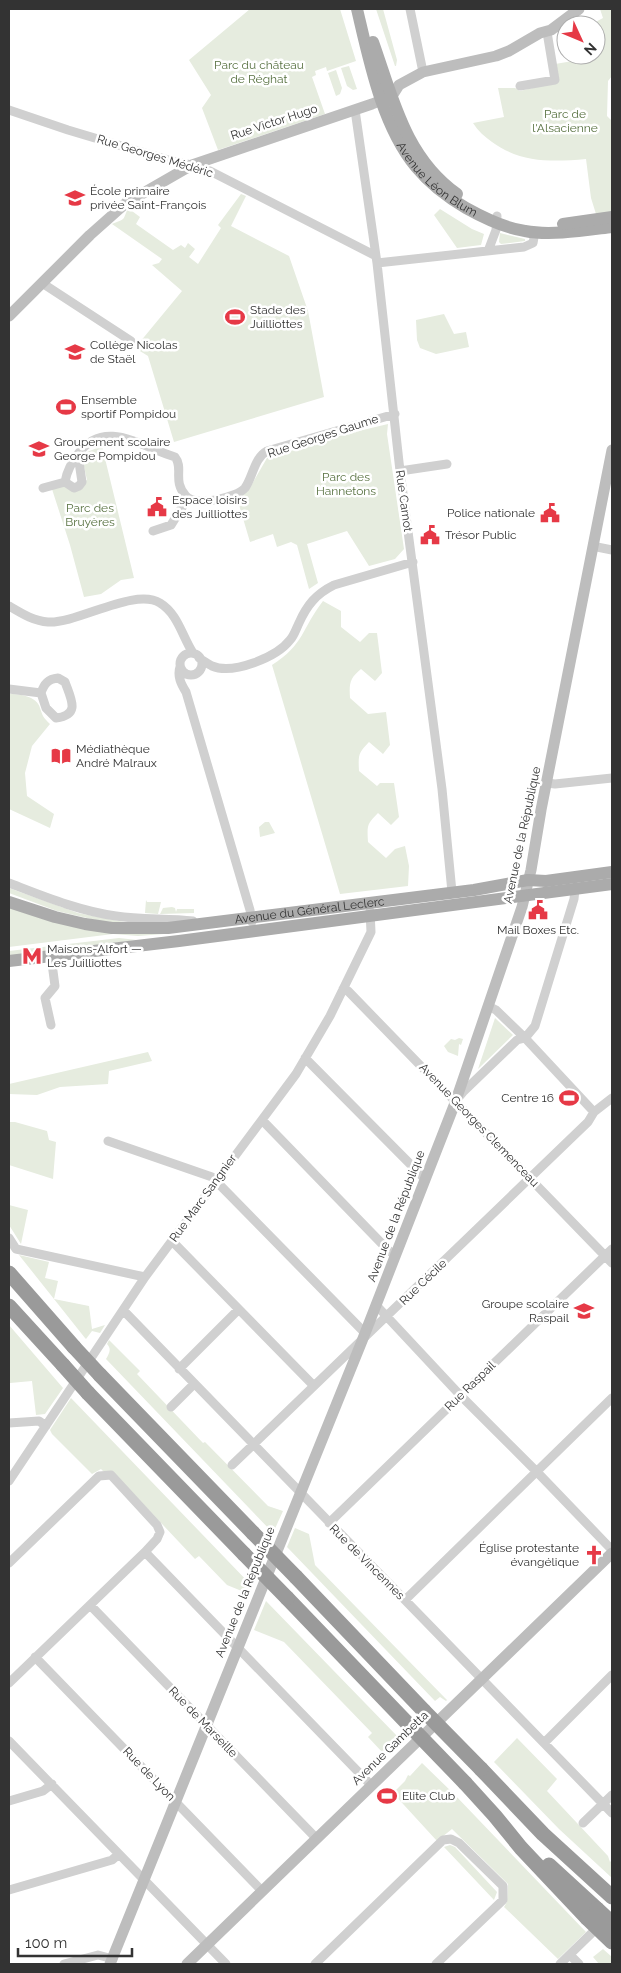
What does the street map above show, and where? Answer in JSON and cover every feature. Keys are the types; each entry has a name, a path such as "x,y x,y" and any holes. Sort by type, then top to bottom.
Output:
{"highway":[{"path":"9,1273 100,1375 424,1711 549,1840 612,1896"},
{"path":"9,1306 88,1392 465,1783 521,1848 592,1914 612,1942"},
{"path":"592,1914 612,1923"}],"main road":[{"name":"Avenue Léon Blum","path":"358,9 367,49 387,98 396,134 415,167 432,184 451,199 534,236 612,226"},
{"name":"Rue Victor Hugo","path":"9,316 90,235 126,203 192,165 387,98 399,85 423,72 502,54 540,33 547,32 579,9"},
{"name":"Avenue Léon Blum","path":"497,219 549,226 612,217"},
{"name":"Avenue de la République","path":"111,1962 376,1305 455,1102 525,896 612,450"},
{"name":"Avenue du Général Leclerc","path":"370,910 452,892 504,886 528,880 546,881 612,872"},
{"name":"Avenue du Général Leclerc","path":"9,960 51,956 252,924 370,910 446,906 612,884"},
{"path":"446,906 451,899 452,892"},
{"name":"Avenue du Général Leclerc","path":"9,902 55,917 112,928 168,928 215,923 252,924"},
{"name":"Avenue Gambetta","path":"187,1964 612,1552"}],"street":[{"path":"410,9 423,72"},
{"path":"520,86 554,80 547,32"},
{"name":"Rue Georges Médéric","path":"9,110 68,130 175,162 192,165 247,190 376,259"},
{"name":"Rue Carnot","path":"356,110 446,825 452,892"},
{"path":"488,251 497,219"},
{"path":"376,259 524,247 532,244 534,236"},
{"path":"42,283 131,341"},
{"name":"Rue Georges Gaume","path":"188,498 204,502 237,493 244,489 260,458 267,451 395,414"},
{"path":"65,482 74,458 86,444 101,438 115,435 126,437 175,456 178,461 179,486 188,498 172,524 153,531"},
{"path":"65,482 74,488 82,482 78,455"},
{"path":"400,471 447,464"},
{"path":"43,488 65,482"},
{"path":"593,544 597,547 612,550"},
{"path":"183,657 188,654 196,656 212,666 227,669 273,654 290,640 311,601 322,590 413,562"},
{"path":"9,606 30,618 50,622 62,621 134,600 149,599 160,602 174,615 184,639 201,663 186,692"},
{"path":"184,639 183,657 178,672 186,692 250,910 252,924"},
{"path":"180,667 184,672 196,672 212,666"},
{"path":"58,678 65,682 73,705 71,713 65,717 56,718 46,708 41,693 46,683 51,679 58,678"},
{"path":"9,689 41,693"},
{"path":"547,782 554,784 612,778"},
{"path":"9,883 59,902 109,915 215,923"},
{"path":"455,1102 462,1092 517,1040 525,1038 535,1026 574,899 575,889"},
{"name":"Rue Marc Sangnier","path":"9,1481 13,1468 46,1426 145,1277 292,1079 325,1026 371,932 370,910"},
{"path":"51,956 55,986 45,998 51,1025"},
{"name":"Avenue Georges Clemenceau","path":"344,989 612,1263"},
{"path":"488,1006 496,1010 525,1038 594,1112"},
{"path":"305,1058 425,1179"},
{"name":"Rue Cécile","path":"232,1465 363,1337 386,1318 590,1121 594,1112 612,1098"},
{"path":"262,1120 395,1255"},
{"path":"108,1141 208,1174 363,1337"},
{"path":"9,1238 16,1249 145,1277"},
{"path":"172,1241 314,1386"},
{"name":"Rue Raspail","path":"329,1523 612,1249"},
{"path":"376,1305 460,1396 537,1472 612,1552"},
{"name":"Rue de Vincennes","path":"123,1310 612,1813"},
{"path":"179,1369 238,1310"},
{"path":"171,1407 194,1384"},
{"path":"405,1600 612,1398"},
{"path":"9,1423 39,1421 46,1426"},
{"path":"9,1563 99,1476 111,1475 157,1526 160,1532 157,1539 145,1552 9,1683"},
{"path":"145,1552 371,1785"},
{"name":"Rue de Marseille","path":"90,1605 316,1838"},
{"name":"Rue de Lyon","path":"35,1657 262,1891"},
{"path":"544,1743 612,1675"},
{"path":"9,1741 226,1964"},
{"path":"9,1801 43,1791 52,1784"},
{"path":"583,1823 612,1795"},
{"path":"315,1964 443,1840 451,1839 458,1843 503,1886 502,1900 436,1964"},
{"path":"9,1890 112,1860 119,1854"},
{"path":"560,1964 612,1914"},
{"path":"64,1964 98,1954 111,1962"},
{"path":"570,1955 579,1964"}],"green space":[{"name":"Parc du château de Réghat","path":"250,9 340,9 356,61 327,71 326,67 315,71 316,75 312,77 325,114 218,150 202,108 211,95 189,60"},
{"path":"376,9 383,9 397,60 396,66 395,66"},
{"name":"Parc de l'Alsacienne","path":"600,9 612,9 612,76 608,81 607,116 612,121 612,212 596,214 591,198 586,159 537,160 514,154 489,140 473,123 504,117 498,88 515,88 520,91 557,82 555,64 606,65 606,15 602,15"},
{"path":"349,66 357,89 353,90 347,86 341,68"},
{"path":"336,70 342,88 340,94 336,96 328,73"},
{"name":"Stade des Juilliottes","path":"241,194 246,196 231,226 289,256 308,311 324,397 174,442 148,356 135,348 182,291 152,265 159,263 162,259 112,224 123,219 128,208 140,217 136,224 173,250 181,245 185,248 188,243 195,249 189,257 198,264 221,228 218,225"},
{"path":"440,209 472,229 484,234 481,245 457,248 434,215"},
{"path":"500,233 525,239 525,241 501,244 499,242"},
{"path":"444,314 454,334 466,332 469,347 436,354 420,348 417,340 416,320"},
{"name":"Parc des Hannetons","path":"388,424 387,434 404,549 395,559 369,566 347,531 307,544 318,583 309,589 297,545 291,542 277,547 273,534 250,542 237,498 248,491 267,458 346,434"},
{"name":"Parc des Bruyères","path":"102,446 134,578 121,580 101,594 84,597 51,486 70,487 87,480 83,462 87,452"},
{"path":"323,601 341,611 341,627 360,642 369,633 377,633 382,673 375,681 361,669 354,675 351,681 350,698 368,714 386,712 390,745 383,754 369,742 360,754 359,771 377,786 380,783 394,783 399,817 391,825 378,813 368,825 368,842 386,858 395,849 405,846 409,866 408,886 340,894 272,665 283,658 297,643"},
{"path":"9,694 32,698 38,704 44,717 50,724 32,746 25,773 27,796 54,814 50,828 9,809"},
{"path":"265,822 269,822 275,833 260,837 259,827"},
{"path":"9,888 78,913 124,922 100,921 57,911 9,893"},
{"path":"146,900 147,902 161,902 158,914 145,913"},
{"path":"9,908 164,934 138,936 113,934 9,947"},
{"path":"163,908 175,908 176,912 177,909 194,909 194,913 160,914"},
{"path":"119,938 137,940 9,956 9,951"},
{"path":"495,1018 513,1035 478,1069"},
{"path":"451,1039 463,1039 461,1045 459,1044 458,1056 448,1052 444,1046"},
{"path":"148,1052 152,1061 109,1071 108,1084 60,1087 37,1095 9,1094 9,1084"},
{"path":"9,1122 47,1131 49,1140 56,1142 53,1179 9,1165"},
{"path":"9,1205 28,1210 21,1244 9,1225"},
{"path":"19,1255 49,1262 45,1278 58,1281 54,1299 89,1306 92,1329 105,1325 100,1333 92,1331 86,1339 85,1338"},
{"path":"9,1325 63,1388 45,1414 36,1415 32,1381 10,1383"},
{"path":"109,1340 140,1371 137,1374 203,1443 205,1442 268,1506 283,1511 273,1533 106,1359 110,1352 107,1344"},
{"path":"71,1398 252,1586 249,1594 227,1585 199,1556 195,1559 115,1474 101,1469 92,1474 52,1434 50,1430"},
{"path":"295,1528 309,1534 315,1565 446,1701 440,1697 435,1701 287,1547"},
{"path":"266,1601 398,1737 383,1753 368,1737 372,1733 284,1642 254,1630"},
{"path":"517,1738 557,1779 547,1791 608,1856 610,1862 612,1860 612,1878 559,1829 494,1762"},
{"path":"422,1763 586,1932 558,1959 504,1907 507,1902 508,1884 452,1829 437,1841 393,1793 405,1781 408,1775 410,1776"},
{"path":"450,1845 455,1847 497,1892 494,1900 444,1847"},
{"path":"603,1949 612,1957 612,1964 599,1964 593,1957"}],"place":[{"name":"École primaire privée Saint-François","path":"75,198"},
{"name":"Stade des Juilliottes","path":"235,317"},
{"name":"Collège Nicolas de Staël","path":"75,352"},
{"name":"Ensemble sportif Pompidou","path":"66,407"},
{"name":"Groupement scolaire George Pompidou","path":"39,449"},
{"name":"Espace loisirs des Juilliottes","path":"157,507"},
{"name":"Police nationale","path":"550,513"},
{"name":"Trésor Public","path":"430,535"},
{"name":"Médiathèque André Malraux","path":"61,756"},
{"name":"Mail Boxes Etc.","path":"538,910"},
{"name":"Maisons-Alfort — Les Juilliottes","path":"32,956"},
{"name":"Centre 16","path":"569,1098"},
{"name":"Groupe scolaire Raspail","path":"584,1311"},
{"name":"Église protestante évangélique","path":"594,1555"},
{"name":"Elite Club","path":"387,1796"}]}
